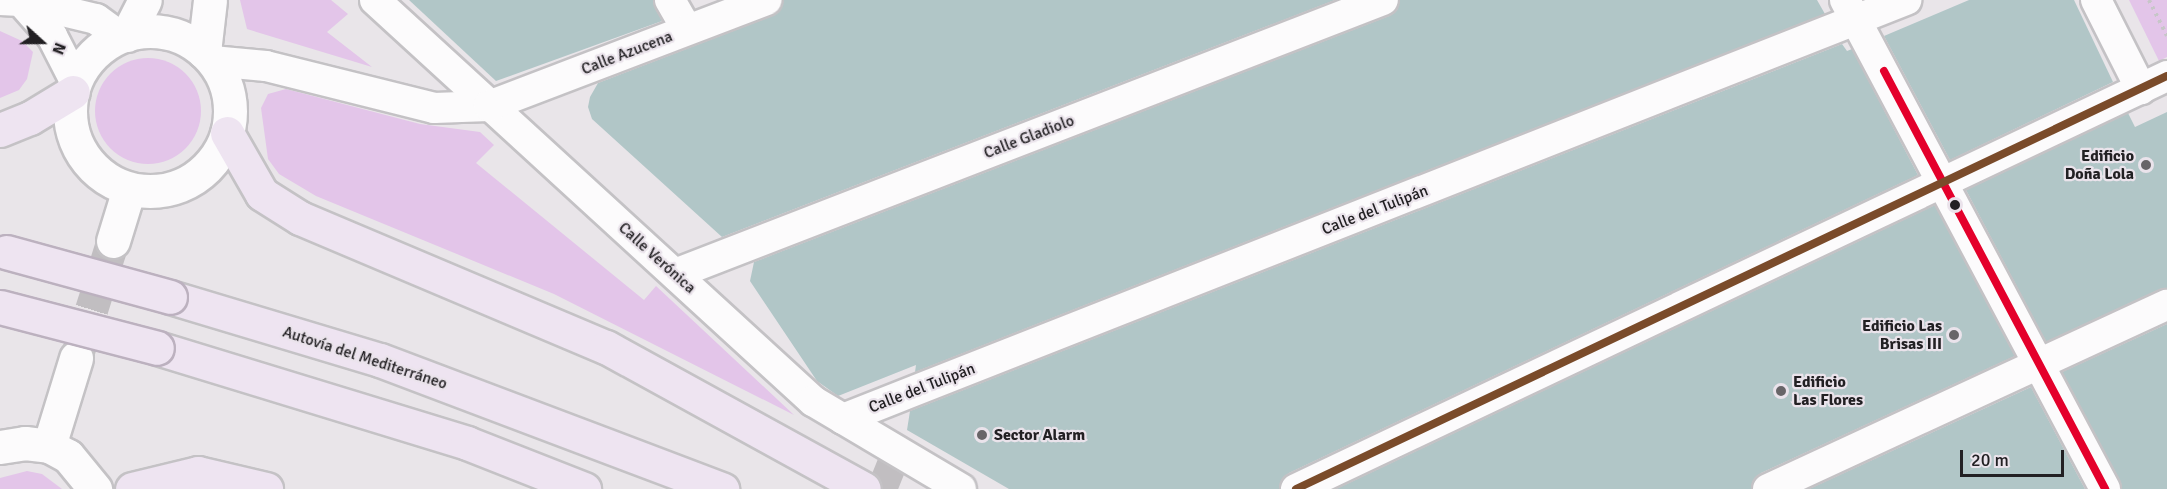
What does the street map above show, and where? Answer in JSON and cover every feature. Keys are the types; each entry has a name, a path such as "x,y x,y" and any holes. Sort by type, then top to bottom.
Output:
{"highway":[{"path":"0,130 30,118 74,87"},
{"path":"227,134 262,194 300,218 606,347 864,489"},
{"name":"Autovía del Mediterráneo","path":"3,252 170,297 380,360 722,489"},
{"path":"0,307 157,348 467,443 584,489"},
{"path":"132,489 198,473 266,489"}],"street":[{"path":"11,1 96,19 124,36 168,33 208,57 225,83 230,108 227,134 217,156 200,174 179,187 154,192 129,189 106,179 88,163 76,141 70,117 74,87 86,63 124,36 145,0"},
{"path":"208,57 210,0"},
{"name":"Calle Verónica","path":"375,0 813,401 961,489"},
{"path":"670,0 687,30"},
{"name":"Calle Azucena","path":"208,57 266,66 434,108 489,106 766,0"},
{"name":"Calle Gladiolo","path":"675,274 1383,0"},
{"name":"Calle del Tulipán","path":"843,419 1850,10 1906,0"},
{"path":"1296,489 1944,184 2154,82 2096,0"},
{"path":"11,1 52,36 74,87"},
{"path":"1850,10 2106,489"},
{"path":"113,241 129,189"},
{"path":"1768,489 2167,305"},
{"path":"49,447 76,358"},
{"path":"0,447 25,443 49,447 68,456 95,489"}],"path":[{"path":"2149,0 2167,36"}],"shaded area":[{"path":"240,0 331,0 348,14 327,32 372,67 247,29"},
{"path":"2129,0 2167,0 2167,57 2159,61"},
{"path":"0,31 22,41 33,52 27,79 19,90 0,98"},
{"path":"148,58 168,62 186,73 197,91 201,111 197,131 186,149 168,160 148,164 128,160 110,149 99,131 95,111 99,91 110,73 128,62"},
{"path":"286,89 420,124 480,132 494,145 476,163 644,300 656,286 794,415 554,294 316,196 279,174 268,159 261,108 268,94"},
{"path":"27,471 42,474 62,489 0,489 0,478"}],"building":[{"path":"409,0 653,0 662,21 496,81"},
{"path":"783,0 1335,0 722,237 592,119 588,107 590,97 598,83 772,16 780,10"},
{"path":"1400,0 1817,0 1825,14 915,372 916,365 838,396 817,381 750,281 754,262 1389,16 1397,10"},
{"path":"1969,0 2074,0 2113,82 1950,160 1884,36"},
{"path":"1842,44 1847,51 1852,49 1918,175 1289,473 1279,489 1009,489 907,430 910,411"},
{"path":"2167,112 2167,288 2046,342 1966,190 2128,113 2135,127"},
{"path":"1935,205 2015,356 1761,473 1751,489 1336,489"},
{"path":"2167,324 2167,489 2122,489 2062,372"},
{"path":"2031,387 2085,489 1809,489"}],"tunnel":[{"path":"77,356 113,241"},
{"path":"882,489 897,452"}],"transit line":[{"name":"20","path":"1884,71 2105,489"},
{"path":"1296,489 2167,76"}],"place":[{"name":"Edificio Doña Lola","path":"2146,165"},
{"name":"Edificio Las Brisas III","path":"1954,335"},
{"name":"Edificio Las Flores","path":"1781,391"},
{"name":"Sector Alarm","path":"982,435"}]}
